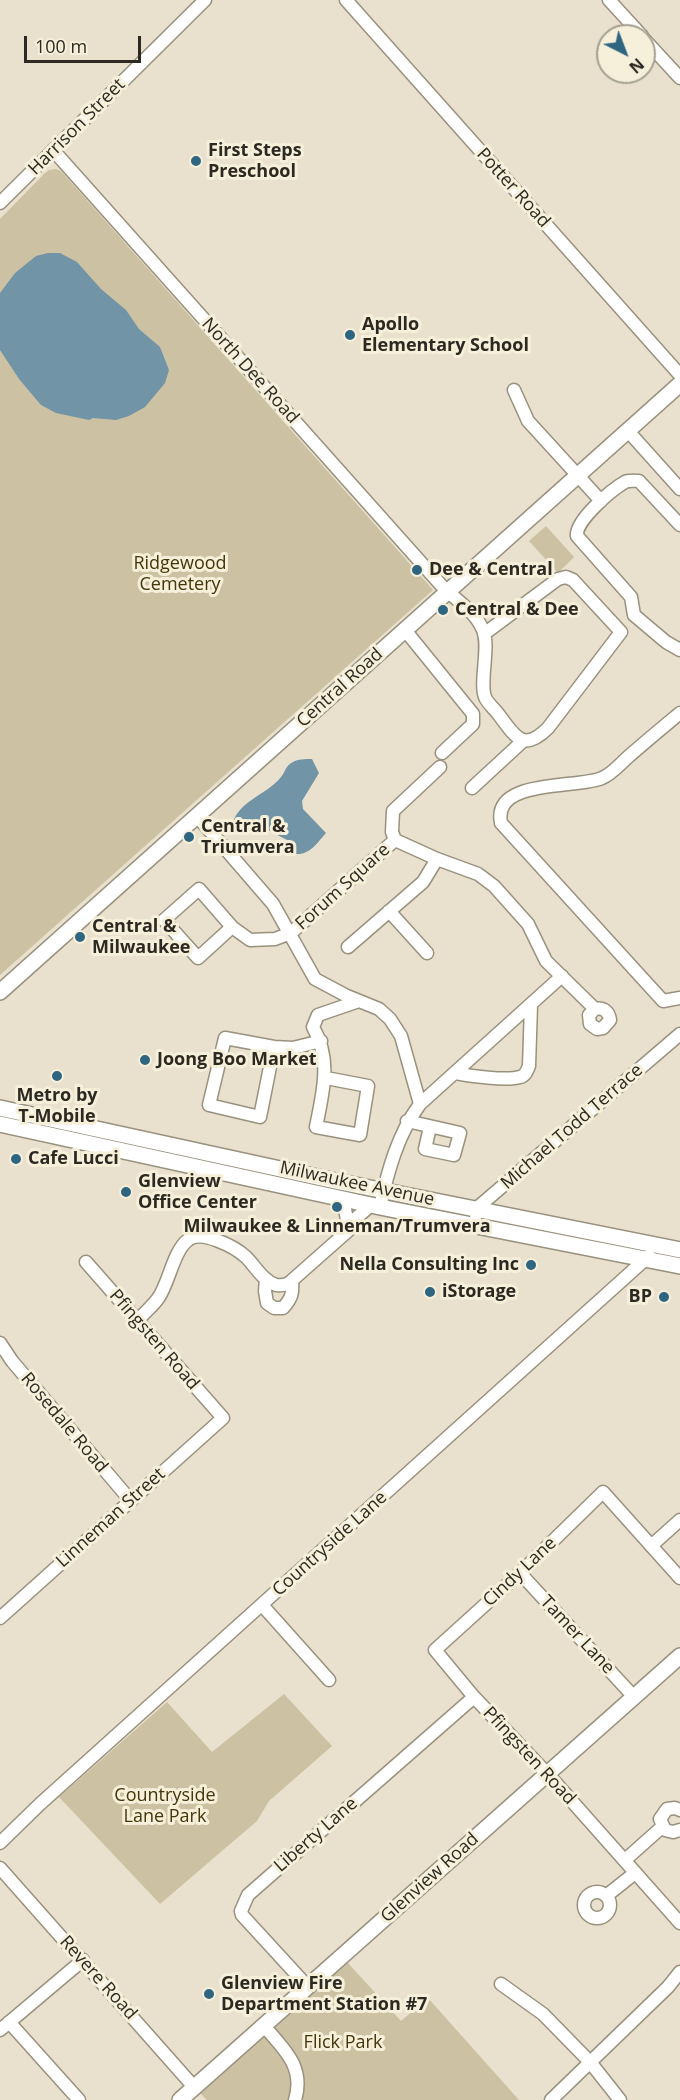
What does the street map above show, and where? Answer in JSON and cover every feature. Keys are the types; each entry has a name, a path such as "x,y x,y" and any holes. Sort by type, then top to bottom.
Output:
{"main road":[{"name":"Central Road","path":"0,992 680,384"},
{"name":"Milwaukee Avenue","path":"0,1108 680,1250"},
{"name":"Milwaukee Avenue","path":"0,1124 375,1206 680,1266"},
{"path":"26,1130 40,1128 88,1139 101,1130"},
{"name":"Glenview Road","path":"180,2100 680,1656"}],"street":[{"name":"Harrison Street","path":"0,203 205,0"},
{"name":"Potter Road","path":"346,0 680,375"},
{"path":"609,0 631,24"},
{"path":"656,51 680,78"},
{"name":"North Dee Road","path":"53,150 448,592 457,598 482,627 484,634"},
{"path":"514,390 528,421 602,501"},
{"path":"628,431 680,489"},
{"path":"680,525 639,481 626,481 602,501 576,530 577,536 631,597 634,615 666,642 680,650"},
{"path":"472,788 522,740 534,739 548,728 621,632 573,580 566,576 558,579 484,634 484,696 522,740"},
{"path":"405,630 473,714 473,724 442,753"},
{"path":"680,712 602,778 529,789 513,796 503,805 499,814 501,823 663,1001 680,998"},
{"path":"440,767 393,811 391,821 395,840 436,859 478,874 494,886 528,924 546,961 595,1009"},
{"path":"197,816 273,903 315,979 379,1009 390,1019 402,1036 420,1104"},
{"name":"Forum Square","path":"291,933 395,840"},
{"path":"348,947 423,882 436,859"},
{"path":"232,927 198,958 164,920 200,889 232,927 250,940 275,939 291,933"},
{"path":"389,911 427,953"},
{"path":"138,1321 159,1297 181,1248 197,1235 213,1239 238,1251 275,1285 282,1286 292,1281 349,1230 355,1219 375,1206 384,1190 394,1151 407,1121 420,1104 562,976"},
{"path":"326,1078 368,1086 360,1135 316,1127 326,1078 321,1041 314,1027 318,1015 358,1001"},
{"path":"455,1073 485,1077 520,1077 526,1073 529,1066 531,1005"},
{"name":"Michael Todd Terrace","path":"477,1209 680,1034"},
{"path":"274,1047 260,1117 209,1105 225,1038 293,1048 321,1041"},
{"path":"407,1121 430,1127"},
{"path":"343,1198 349,1230"},
{"path":"474,1225 477,1209"},
{"name":"Countryside Lane","path":"0,1843 660,1246"},
{"name":"Pfingsten Road","path":"86,1262 223,1418"},
{"path":"266,1279 267,1303 274,1308 283,1308 290,1301 293,1292 292,1281"},
{"name":"Rosedale Road","path":"0,1343 12,1361 130,1501"},
{"name":"Linneman Street","path":"0,1618 223,1418"},
{"name":"Cindy Lane","path":"435,1650 520,1573 603,1492 651,1546"},
{"path":"680,1520 651,1546 680,1578"},
{"name":"Tamer Lane","path":"520,1573 634,1697"},
{"path":"262,1605 329,1680"},
{"name":"Pfingsten Road","path":"435,1650 474,1697 680,1923"},
{"name":"Liberty Lane","path":"308,1987 242,1915 241,1911 248,1895 474,1697"},
{"path":"680,1810 670,1808 660,1819 662,1827 669,1832 680,1830"},
{"path":"625,1860 662,1827"},
{"name":"Revere Road","path":"0,1868 194,2087"},
{"path":"606,1896 635,1873"},
{"path":"79,2100 4,2026 82,1960"},
{"path":"551,2100 668,1988 680,1972"},
{"path":"501,1984 543,2014 590,2062 620,2100"},
{"path":"264,2026 286,2052 296,2069 298,2080 295,2100"}],"green space":[{"name":"Ridgewood Cemetery","path":"56,169 61,171 433,590 0,975 0,219 44,174"},
{"path":"546,526 574,557 558,573 529,541"},
{"name":"Countryside Lane Park","path":"284,1694 332,1746 269,1801 257,1821 160,1904 59,1797 167,1702 212,1752"},
{"name":"Flick Park","path":"347,1962 401,2021 428,1998 519,2100 207,2100 200,2093"}],"water":[{"path":"60,253 77,262 101,289 126,310 139,329 160,347 169,370 165,383 145,407 129,416 116,420 93,418 89,420 56,413 41,405 19,379 0,350 0,293 15,273 36,256"},
{"path":"312,759 319,773 302,801 303,809 326,833 313,848 305,853 296,854 287,840 251,821 235,828 232,827 239,811 275,784 288,765 297,760"}],"place":[{"name":"First Steps Preschool","path":"196,161"},
{"name":"Apollo Elementary School","path":"350,335"},
{"name":"Dee & Central","path":"417,570"},
{"name":"Central & Dee","path":"443,610"},
{"name":"Central & Triumvera","path":"189,837"},
{"name":"Central & Milwaukee","path":"80,937"},
{"name":"Joong Boo Market","path":"145,1060"},
{"name":"Metro by T-Mobile","path":"57,1076"},
{"name":"Cafe Lucci","path":"16,1159"},
{"name":"Glenview Office Center","path":"126,1192"},
{"name":"Milwaukee & Linneman/Trumvera","path":"337,1207"},
{"name":"Nella Consulting Inc","path":"531,1265"},
{"name":"iStorage","path":"430,1292"},
{"name":"BP","path":"664,1297"},
{"name":"Glenview Fire Department Station #7","path":"209,1994"}]}
